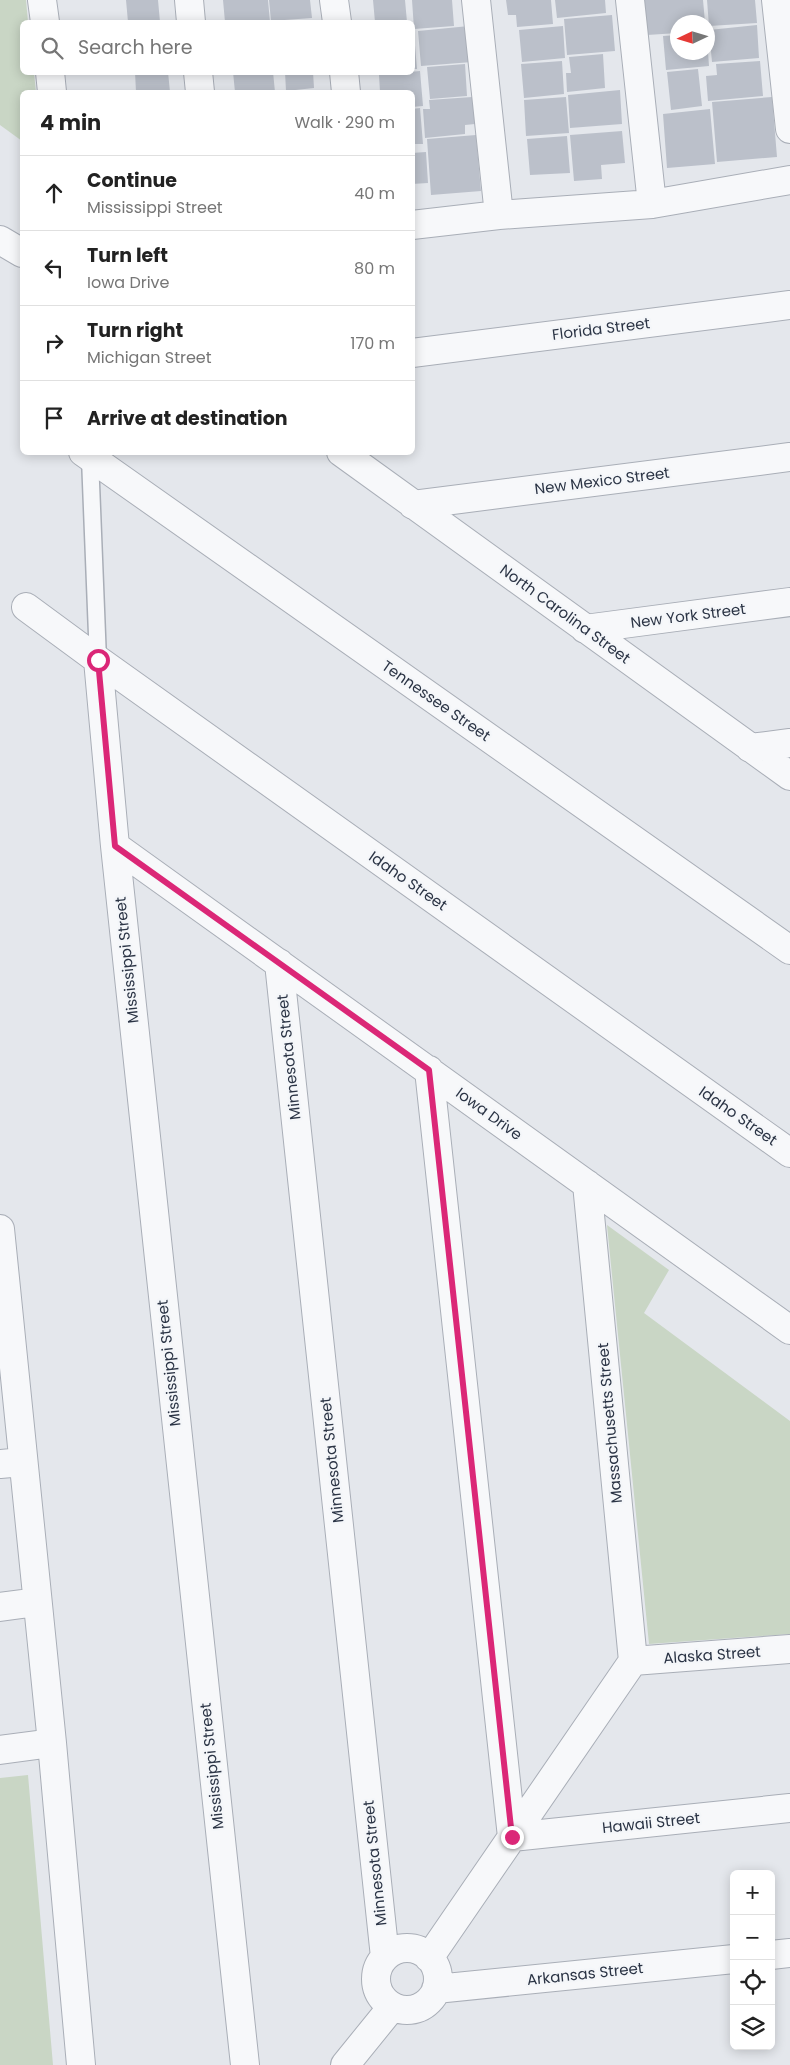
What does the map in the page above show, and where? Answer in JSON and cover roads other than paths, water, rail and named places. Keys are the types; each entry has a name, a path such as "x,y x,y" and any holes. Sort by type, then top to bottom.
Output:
{"street":[{"path":"42,0 44,20"},
{"path":"189,0 192,20"},
{"path":"334,0 337,20"},
{"path":"476,0 499,215"},
{"path":"630,0 652,204"},
{"path":"776,0 790,128"},
{"path":"50,75 52,90"},
{"path":"198,75 200,90"},
{"path":"344,75 346,90"},
{"path":"415,225 499,215 652,204 790,180"},
{"path":"0,240 20,251"},
{"name":"Florida Street","path":"415,353 790,305"},
{"name":"Tennessee Street","path":"87,455 790,950"},
{"name":"North Carolina Street","path":"345,455 790,776"},
{"name":"New Mexico Street","path":"414,505 790,457"},
{"name":"New York Street","path":"585,629 790,602"},
{"name":"Idaho Street","path":"26,607 790,1153"},
{"name":"Mississippi Street","path":"98,660 115,846 245,2065"},
{"path":"750,748 790,743"},
{"name":"Iowa Drive","path":"115,846 790,1330"},
{"name":"Minnesota Street","path":"279,963 386,1957"},
{"path":"429,1070 512,1837"},
{"name":"Massachusetts Street","path":"587,1184 633,1661"},
{"path":"0,1229 12,1463 37,1602 52,1743 80,2065"},
{"path":"0,1607 37,1602"},
{"name":"Alaska Street","path":"633,1661 790,1649"},
{"path":"429,1958 633,1661"},
{"path":"0,1750 52,1743"},
{"name":"Hawaii Street","path":"512,1837 790,1808"},
{"path":"403,1948 412,1949 429,1958 438,1978 432,1997 418,2008 409,2010 392,2007 381,1996 376,1983 379,1964 386,1957 403,1948"},
{"path":"775,1955 790,1953"},
{"name":"Arkansas Street","path":"436,1989 730,1958"},
{"path":"345,2065 392,2007"}],"lane":[{"path":"87,455 98,660"}]}
